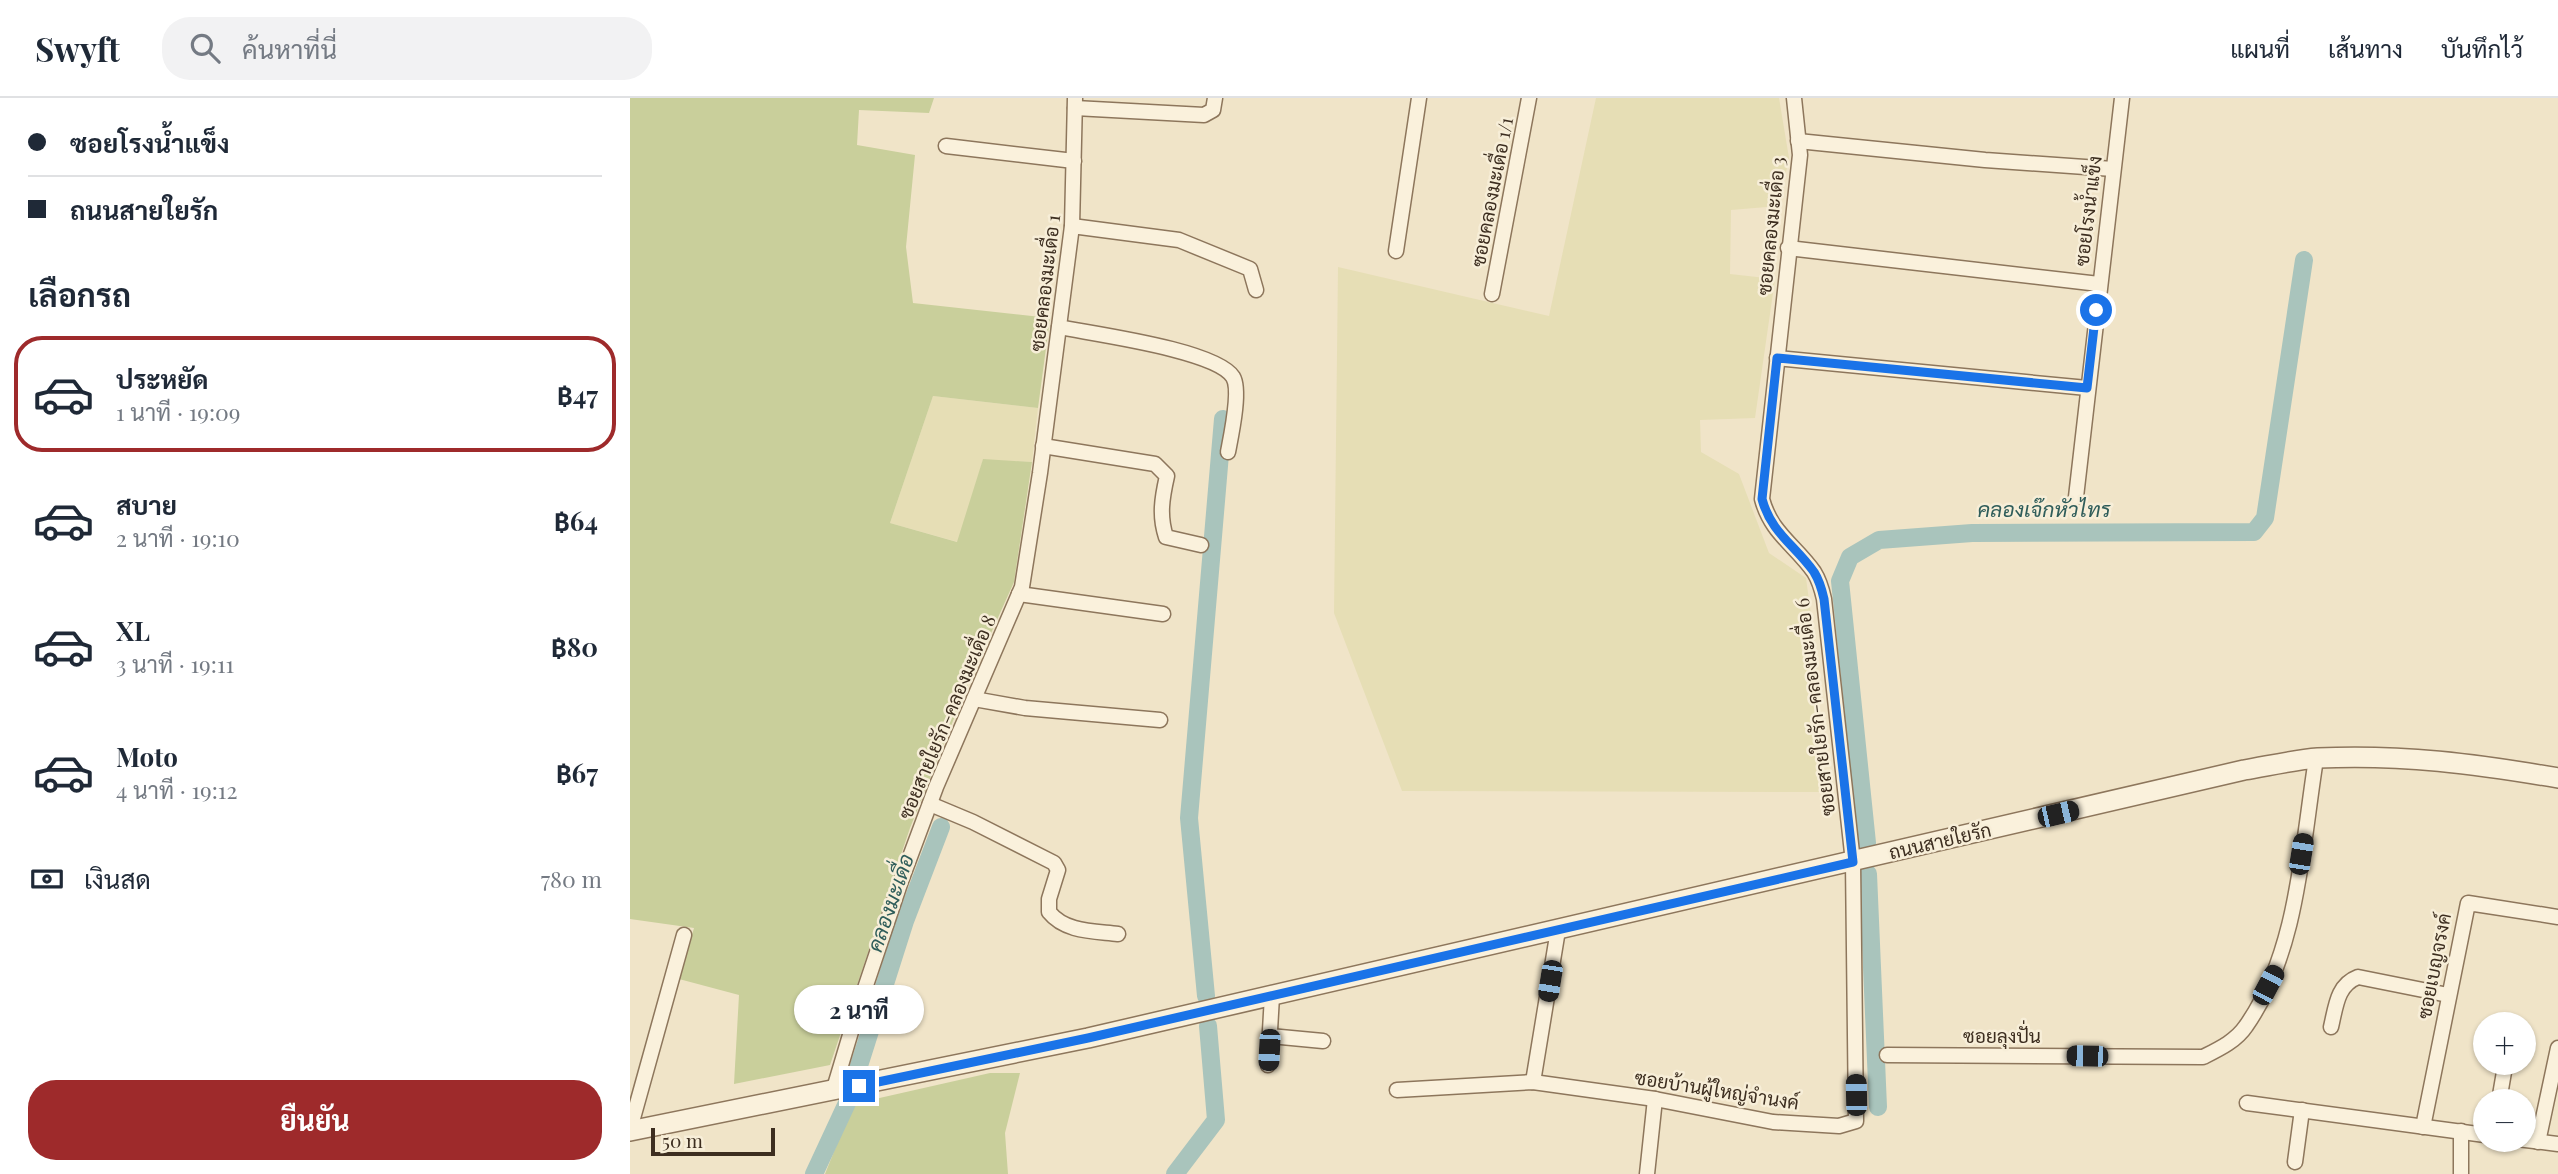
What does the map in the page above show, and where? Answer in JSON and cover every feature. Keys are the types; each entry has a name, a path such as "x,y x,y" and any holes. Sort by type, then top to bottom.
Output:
{"street":[{"path":"1075,103 1204,115 1213,110 1215,98"},
{"path":"1396,251 1419,98"},
{"name":"ซอยคลองมะเดื่อ 1/1","path":"1492,294 1529,98"},
{"name":"ซอยคลองมะเดื่อ 3","path":"1777,358 1800,155 1794,98"},
{"name":"ซอยโรงน้ำแข็ง","path":"2076,497 2122,98"},
{"name":"ซอยคลองมะเดื่อ 1","path":"1040,472 1072,226 1075,103"},
{"path":"1798,141 1985,160 2113,169"},
{"path":"946,146 1074,161"},
{"path":"1072,226 1179,240 1250,269 1256,290"},
{"path":"1788,248 2099,285"},
{"path":"1059,327 1187,352 1222,368 1234,377 1237,390 1228,452"},
{"path":"1777,358 2087,388"},
{"name":"ซอยสายใยรัก-คลองมะเดื่อ 6","path":"1777,358 1762,499 1767,516 1777,531 1814,572 1824,599 1853,862"},
{"path":"1044,446 1155,464 1167,476 1161,505 1161,524 1166,537 1201,545"},
{"name":"ซอยสายใยรัก-คลองมะเดื่อ 8","path":"834,1092 872,966 930,804 1019,594 1040,472"},
{"path":"1019,594 1163,614"},
{"path":"974,699 1025,708 1160,720"},
{"name":"ถนนสายใยรัก","path":"630,1130 834,1092 1088,1038 2244,770 2316,758 2426,759 2476,764 2558,778"},
{"name":"ซอยลุงปั่น","path":"1887,1055 2203,1057 2227,1045 2246,1027 2279,964 2294,902 2316,758"},
{"path":"930,804 973,822 1054,863 1058,870 1049,899 1049,912 1054,919 1075,929 1118,934"},
{"name":"ซอยบ้านผู้ใหญ่จำนงค์","path":"1397,1090 1533,1082 1655,1099 1773,1122 1839,1126 1856,1121 1853,862"},
{"name":"ซอยเบญจรงค์","path":"2423,1127 2468,903 2558,917"},
{"path":"1533,1082 1558,930"},
{"path":"630,1130 684,934"},
{"path":"2331,1027 2339,992 2348,981 2358,978 2448,996"},
{"path":"1268,1065 1272,996"},
{"path":"1270,1036 1323,1041"},
{"path":"2558,1048 2538,1142 2558,1144"},
{"path":"1647,1174 1655,1099"},
{"path":"2247,1103 2473,1133"},
{"path":"2295,1162 2302,1110"},
{"path":"2461,1131 2462,1174"}],"shaded area":[{"path":"1596,98 1779,98 1789,158 1779,206 1731,210 1730,274 1775,279 1755,418 1700,420 1701,452 1739,474 1769,553 1806,578 1817,660 1820,792 1402,791 1334,613 1338,267 1549,316"},
{"path":"933,396 1038,408 1032,462 983,460 958,542 890,523"}],"green space":[{"path":"630,98 934,98 929,113 859,110 857,145 915,155 906,247 913,303 1050,318 1038,408 933,396 890,523 957,542 983,459 1032,462 1014,582 965,691 910,828 830,1065 734,1084 739,995 679,979 694,928 630,919"},
{"path":"990,1073 1020,1073 1005,1133 1008,1174 825,1174 853,1104"}],"waterway":[{"name":"คลองเจ๊กหัวไทร","path":"1867,843 1840,581 1850,557 1879,540 1972,533 2254,532 2265,518 2304,260"},
{"path":"1206,996 1189,818 1223,419"},
{"name":"คลองมะเดื่อ","path":"857,1072 905,921 941,827"},
{"name":"คลองเจ๊กหัวไทร","path":"1868,874 1878,1107"},
{"path":"1175,1174 1216,1120 1208,1026"},
{"name":"คลองมะเดื่อ","path":"814,1174 847,1103"}],"route":[{"path":"859,1086 1088,1038 1853,862 1824,599 1814,572 1777,531 1767,516 1762,499 1777,358 2087,388 2096,310"}]}
